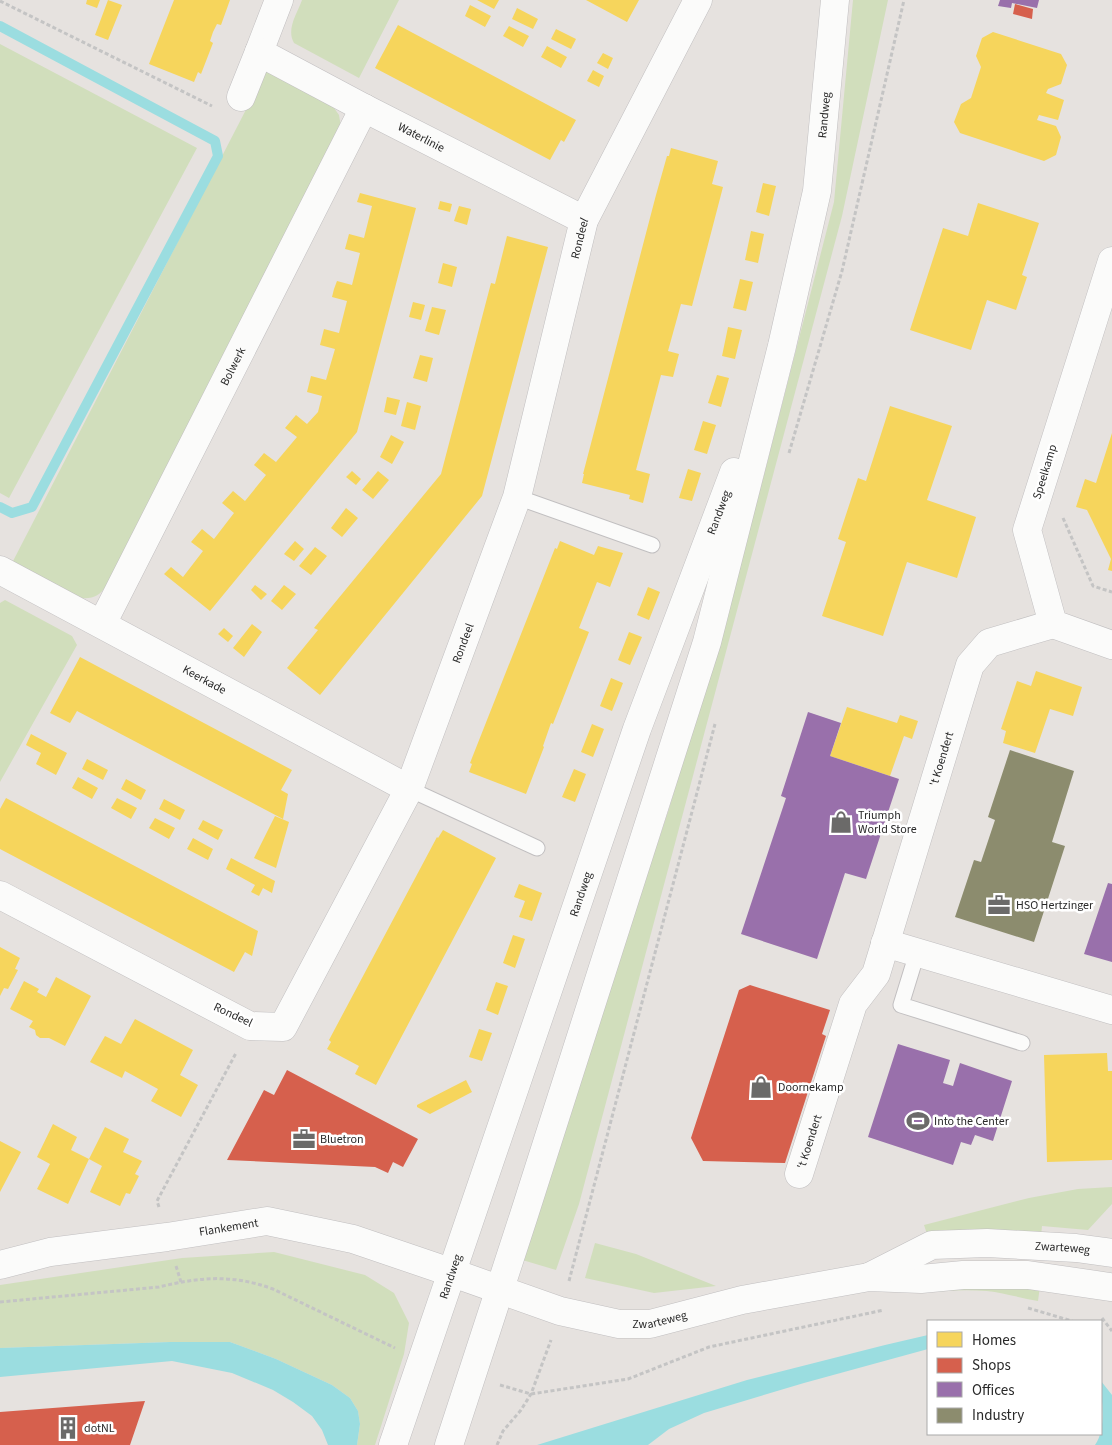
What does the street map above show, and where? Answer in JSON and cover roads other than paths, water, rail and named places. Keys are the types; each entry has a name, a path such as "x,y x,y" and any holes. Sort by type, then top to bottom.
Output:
{"street":[{"path":"242,97 279,0"},
{"name":"Rondeel","path":"0,895 250,1026 283,1027 409,789 517,496 584,220 698,0"},
{"name":"Randweg","path":"449,1445 707,642 782,346 817,191 835,0"},
{"name":"Waterlinie","path":"259,52 364,108 584,220"},
{"name":"Bolwerk","path":"102,624 364,108"},
{"name":"Speelkamp","path":"1053,624 1027,530 1112,261"},
{"name":"Randweg","path":"393,1445 638,730 782,346"},
{"name":"Keerkade","path":"0,570 409,789"},
{"path":"1053,624 1112,645"},
{"name":"'t Koendert","path":"799,1174 853,1004 876,974 970,664 989,643 1053,624"},
{"path":"885,943 1112,1010"},
{"name":"Flankement","path":"0,1264 50,1252 167,1237 267,1221 353,1239 453,1273"},
{"name":"Zwarteweg","path":"869,1277 932,1245 987,1243 1076,1248 1112,1253"},
{"name":"Zwarteweg","path":"453,1273 560,1311 619,1324 650,1324 742,1300 869,1277 922,1279 963,1275 1028,1275 1111,1283"}],"lane":[{"path":"517,496 652,545"},
{"path":"409,789 537,848"},
{"path":"917,953 901,1005 1022,1043"}],"water":[{"path":"927,1335 927,1349 704,1413 669,1429 648,1445 537,1445 747,1380"},
{"path":"170,1342 230,1342 276,1359 332,1385 350,1398 358,1411 360,1424 357,1445 328,1445 322,1430 312,1416 273,1390 232,1373 172,1361 0,1377 0,1348"},
{"path":"1102,1382 1112,1395 1112,1445 1095,1445 1100,1435 1102,1435"}],"waterway":[{"path":"0,26 215,141 218,156 32,507 12,513 0,507"}],"place":[{"name":"Triumph World Store","path":"841,822"},
{"name":"HSO Hertzinger","path":"999,905"},
{"name":"Doornekamp","path":"761,1087"},
{"name":"Into the Center","path":"918,1121"},
{"name":"Bluetron","path":"304,1139"},
{"name":"dotNL","path":"68,1428"}]}
